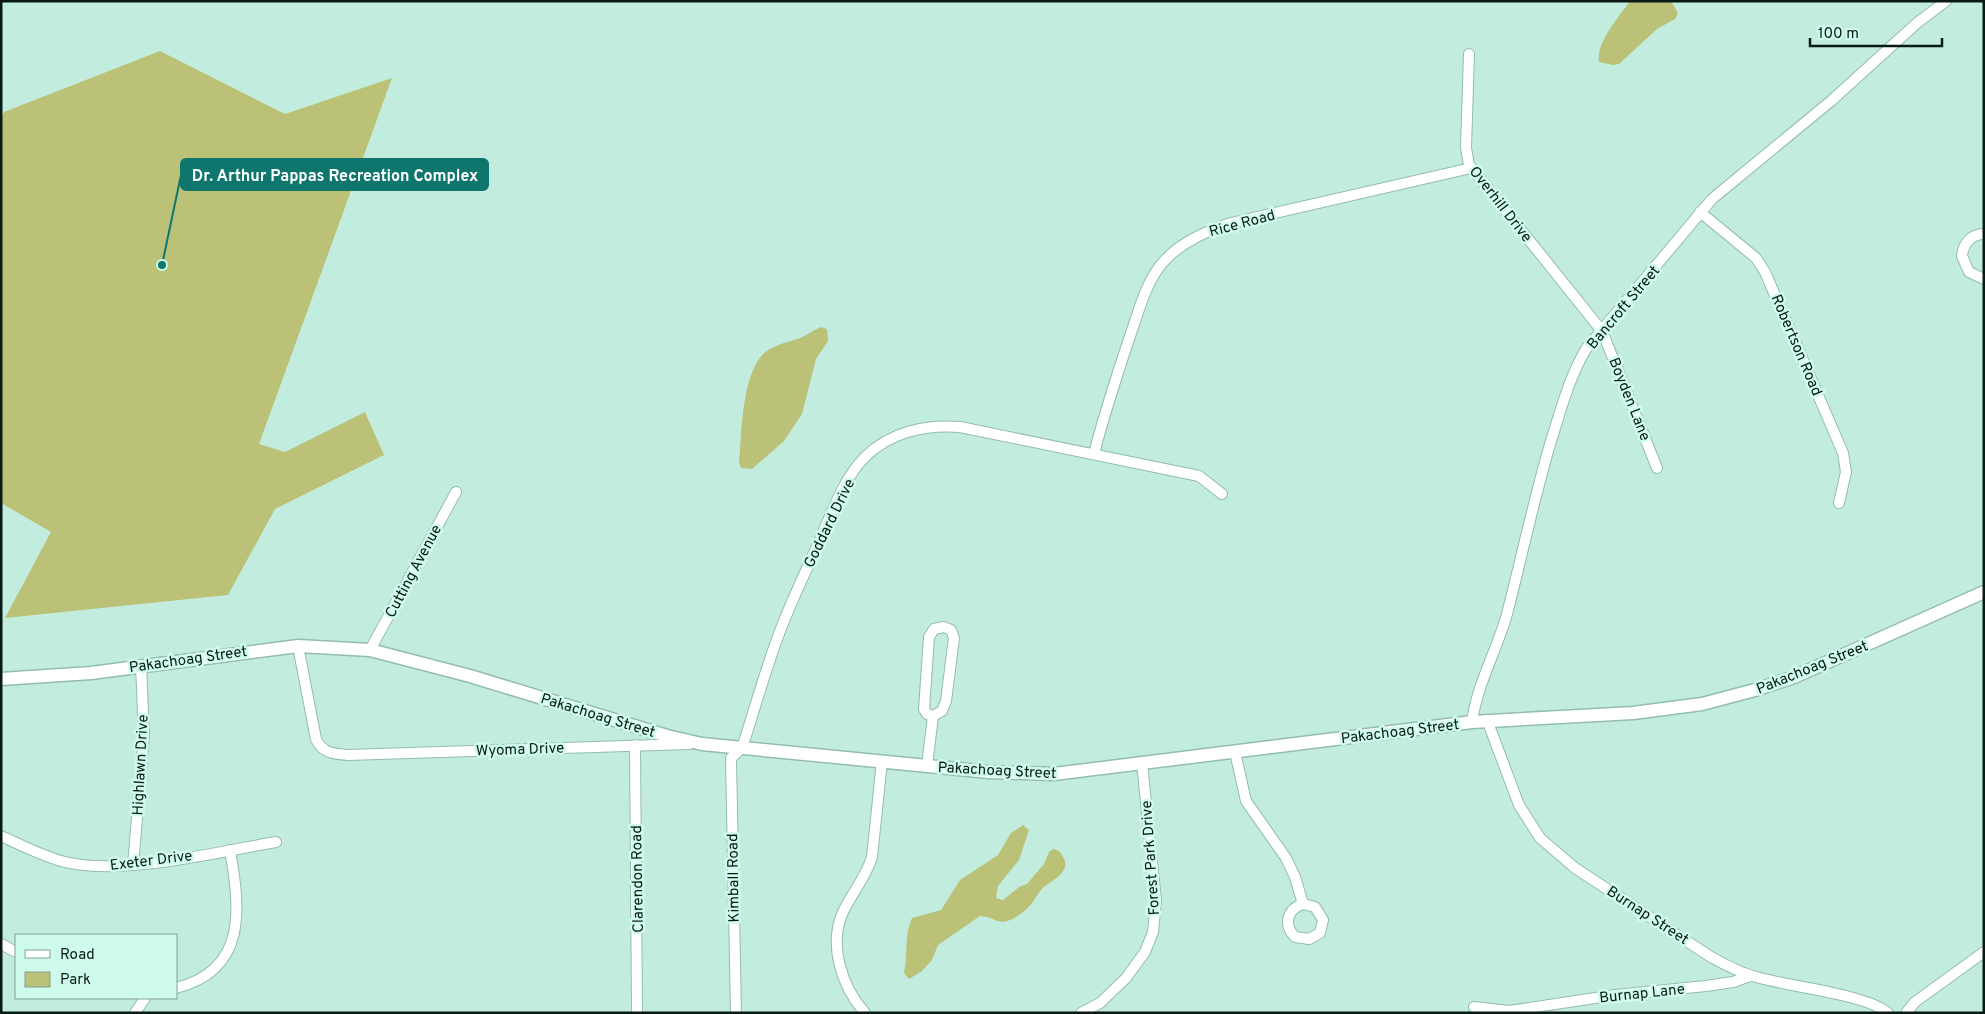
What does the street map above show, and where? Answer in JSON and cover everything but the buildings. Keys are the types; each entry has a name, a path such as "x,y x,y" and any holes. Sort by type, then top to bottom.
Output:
{"street":[{"name":"Bancroft Street","path":"1472,722 1477,698 1507,613 1528,527 1562,404 1580,359 1700,212 1718,194 1831,101 1917,23 1946,1"},
{"name":"Overhill Drive","path":"1469,54 1466,154 1471,168 1602,330"},
{"name":"Rice Road","path":"1094,454 1106,408 1143,298 1159,267 1178,248 1200,234 1231,223 1471,168"},
{"name":"Robertson Road","path":"1700,212 1756,258 1765,272 1844,456 1846,472 1839,503"},
{"path":"1984,234 1977,234 1967,241 1962,256 1969,272 1984,279"},
{"name":"Boyden Lane","path":"1602,330 1657,468"},
{"name":"Goddard Drive","path":"742,748 791,604 841,493 858,465 873,451 909,432 929,427 950,426 1199,476 1222,494"},
{"name":"Cutting Avenue","path":"370,650 456,492"},
{"name":"Pakachoag Street","path":"1,679 65,676 298,646 370,650 428,664 667,736 702,744 927,766 1038,774 1235,752 1487,720 1651,712 1728,697 1794,677 1984,592"},
{"path":"944,626 951,630 954,638 946,701 942,711 933,716 927,714 924,710 928,637 934,629 944,626"},
{"name":"Wyoma Drive","path":"298,646 316,739 326,752 338,754 702,744"},
{"name":"Highlawn Drive","path":"134,864 144,735 141,665"},
{"path":"927,766 933,716"},
{"name":"Burnap Street","path":"1487,720 1523,814 1545,844 1575,868 1703,952 1750,976 1867,1002 1888,1013"},
{"name":"Clarendon Road","path":"635,745 637,1013"},
{"name":"Kimball Road","path":"736,1013 731,758 742,748"},
{"path":"1235,752 1246,801 1286,858 1295,877 1303,904"},
{"path":"865,1013 846,984 838,956 838,932 842,914 868,870 872,857 882,761"},
{"name":"Forest Park Drive","path":"1082,1013 1100,1003 1126,978 1140,961 1153,932 1156,901 1142,763"},
{"name":"Exeter Drive","path":"1,836 41,854 67,863 105,866 134,864 276,842"},
{"path":"178,987 212,973 228,950 236,927 238,910 230,850"},
{"path":"1,944 15,951"},
{"path":"1906,1013 1916,1002 1984,952"},
{"name":"Burnap Lane","path":"1474,1007 1508,1011 1615,995 1706,986 1733,982 1750,976"},
{"path":"135,1013 144,999"}],"green space":[{"path":"1630,1 1671,1 1678,13 1675,19 1657,29 1619,64 1613,65 1599,62 1601,46 1605,38"},
{"path":"160,51 285,114 392,78 259,444 285,452 365,412 384,455 275,509 228,595 5,618 51,532 1,503 1,118 4,112"},
{"path":"821,327 827,329 828,341 816,359 802,414 784,441 752,469 741,468 739,463 742,419 744,402 752,371 759,359 768,350 800,338"},
{"path":"1023,825 1029,830 1019,860 998,886 996,898 1003,900 1019,887 1027,884 1044,864 1049,852 1053,849 1060,852 1065,861 1064,870 1042,889 1030,906 1021,914 1004,922 980,916 938,945 932,960 922,971 909,979 904,973 908,931 912,918 941,910 960,880 998,855 1011,833"}],"place":[{"name":"Dr. Arthur Pappas Recreation Complex","path":"162,265"}]}
